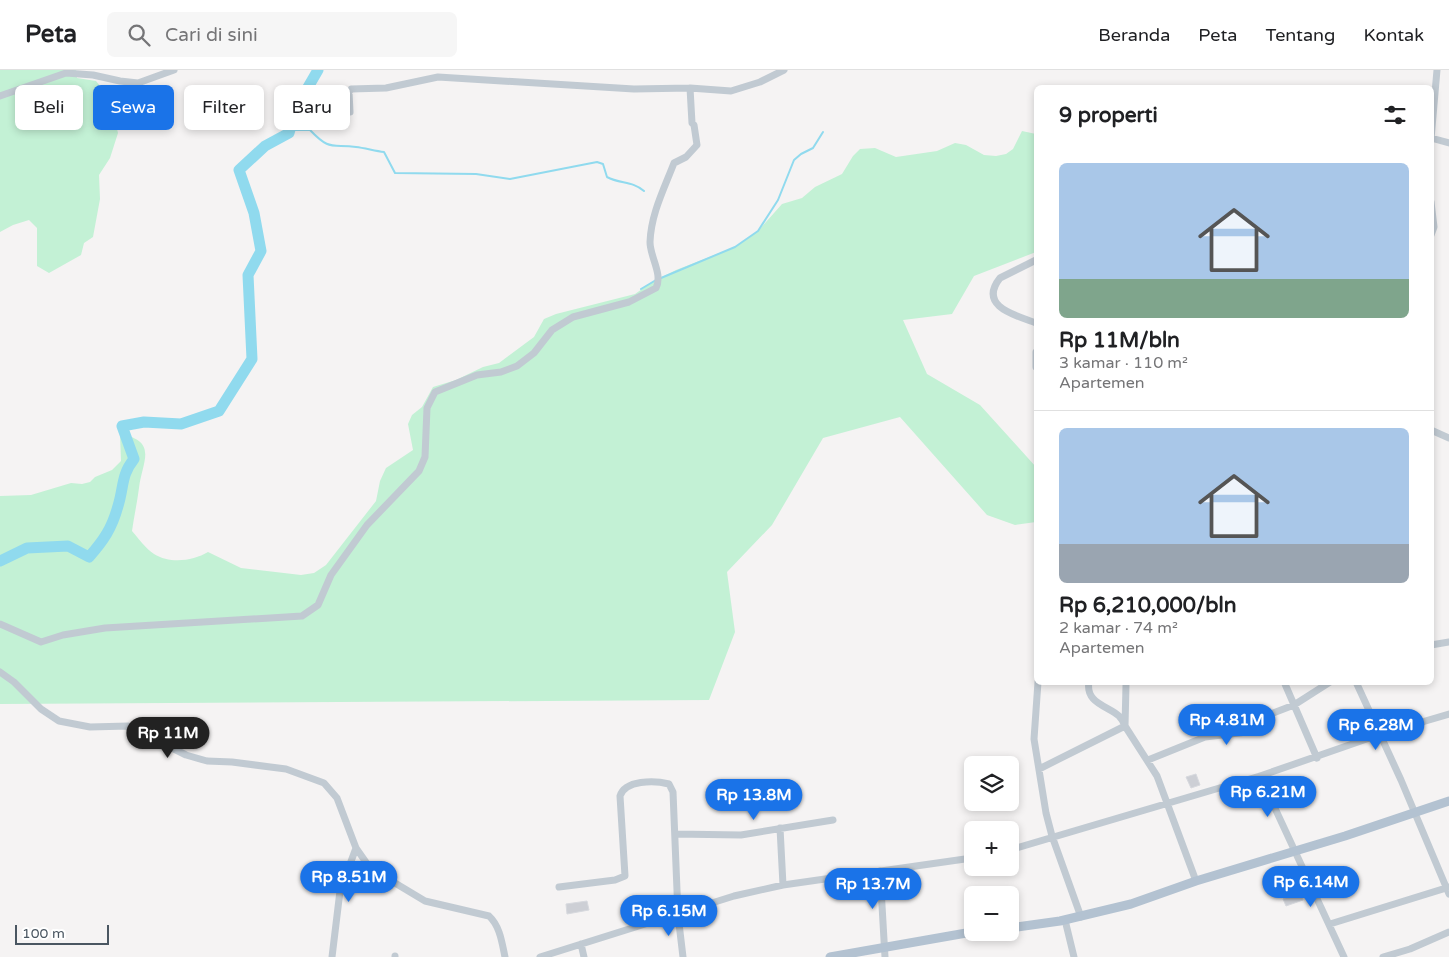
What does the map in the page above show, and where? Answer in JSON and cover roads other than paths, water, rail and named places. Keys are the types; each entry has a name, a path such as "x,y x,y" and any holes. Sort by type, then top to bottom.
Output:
{"main road":[{"path":"1019,927 1081,917 1131,904 1196,881 1345,836 1449,801"},
{"path":"830,957 885,953 964,934"}],"street":[{"path":"0,96 66,73 93,75 138,83 174,70"},
{"path":"350,90 386,88 438,77 634,89 690,88 731,91 760,82 784,70"},
{"path":"1434,109 1438,70"},
{"path":"0,624 41,642 63,635 105,628 302,616 318,605 331,575 367,525 419,471 425,457 427,408 434,392 477,375 501,372 517,366 534,353 552,330 573,316 630,302 656,288 658,274 650,244 652,219 674,163 686,157 697,145 694,125 692,123 690,88"},
{"path":"1434,140 1449,143"},
{"path":"1034,261 1000,278 994,292 997,303 1006,313 1034,322"},
{"path":"1434,431 1449,438"},
{"path":"1434,644 1449,642"},
{"path":"0,672 14,682 42,709 59,721 90,727 128,726 186,754 220,763 232,762 272,766 324,784 337,798 356,848 370,868 425,901 489,916 494,920 505,957"},
{"path":"1038,685 1034,739 1039,769 1052,836 1081,917"},
{"path":"1089,685 1089,691 1094,700 1119,716 1148,760 1167,803 1196,881"},
{"path":"1285,685 1316,758"},
{"path":"1148,760 1205,737 1243,733 1268,715 1294,705 1325,685"},
{"path":"1330,924 1448,890 1357,685"},
{"path":"1126,686 1126,726"},
{"path":"1019,847 1260,776 1316,758 1380,734 1449,714"},
{"path":"1039,769 1126,726"},
{"path":"1260,776 1344,957"},
{"path":"559,887 615,880 625,876 620,796 622,789 626,786 655,782 669,784 672,792 678,915 683,957"},
{"path":"675,834 733,835 833,820"},
{"path":"780,828 783,885"},
{"path":"332,957 340,891 356,848"},
{"path":"540,957 734,896 783,885 964,859"},
{"path":"880,871 885,953"},
{"path":"1065,920 1074,957"},
{"path":"1383,957 1410,949 1449,932"},
{"path":"581,944 584,957"}],"waterway":[{"path":"0,561 27,548 68,546 89,557 103,539 116,514 125,476 134,459 122,426 144,422 181,424 219,411 252,359 248,275 261,251 254,213 239,170 265,146 289,133 296,108 318,70"},
{"path":"310,130 327,144 384,152 395,173 476,174 510,179 597,162 603,164 607,177 644,191"},
{"path":"661,278 735,247 758,231 778,200 794,160 813,148 823,132"},
{"path":"641,289 656,280"}]}
